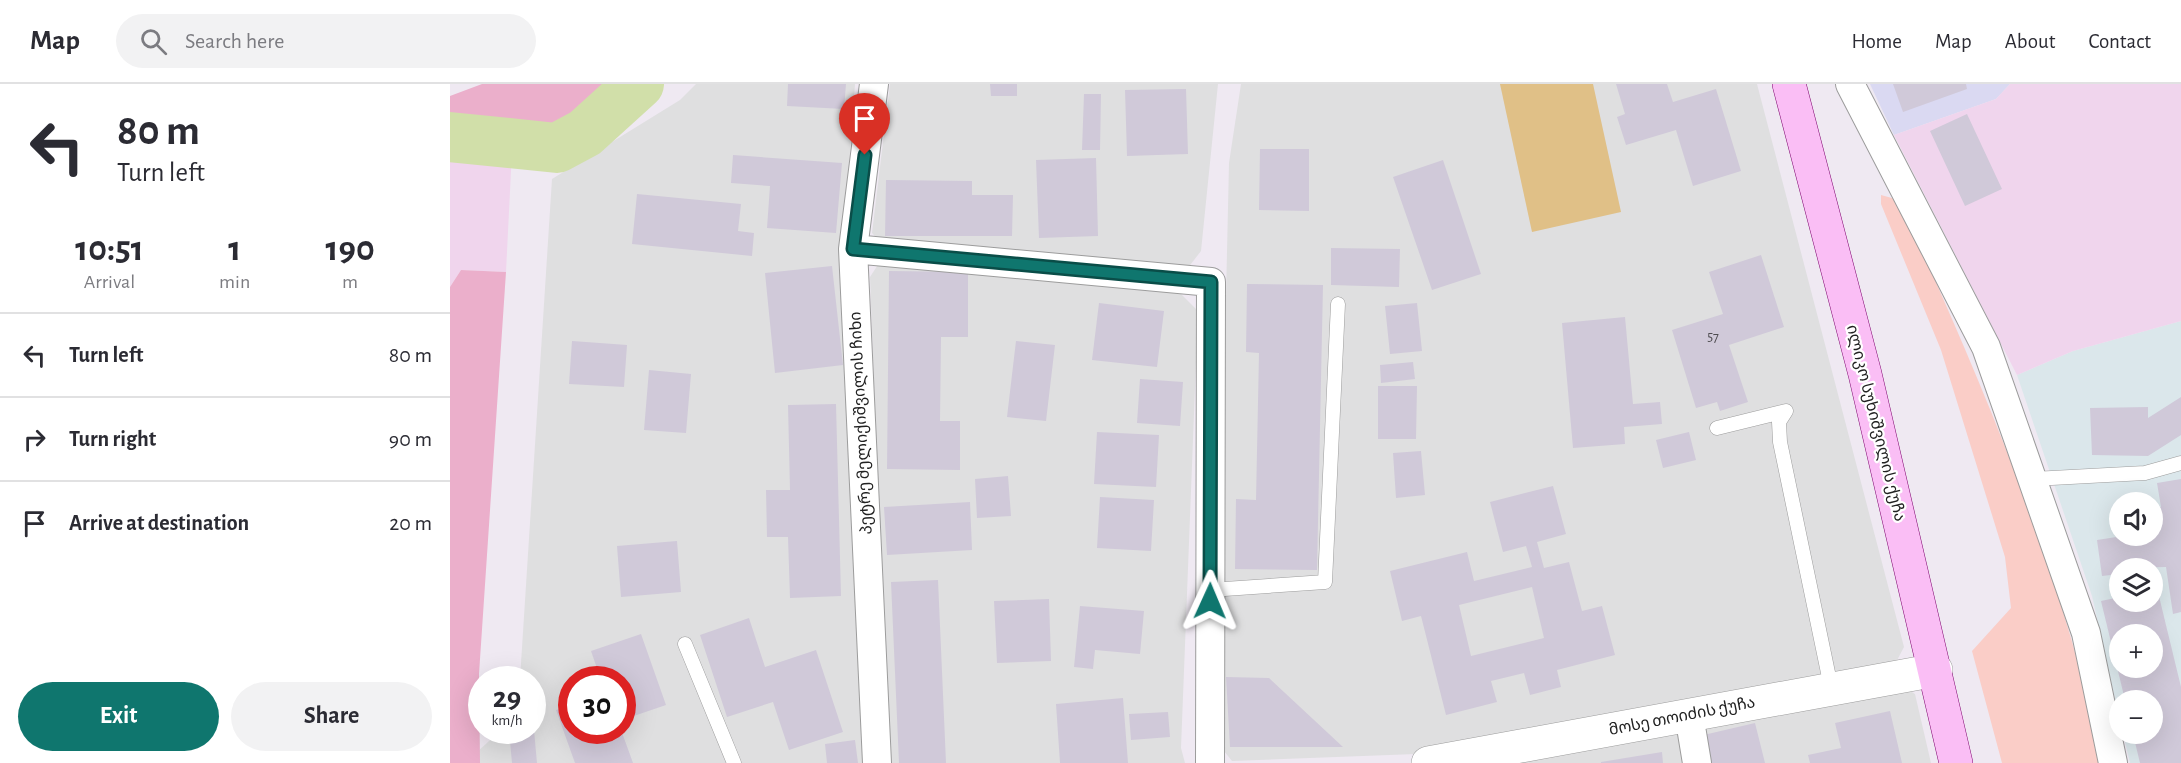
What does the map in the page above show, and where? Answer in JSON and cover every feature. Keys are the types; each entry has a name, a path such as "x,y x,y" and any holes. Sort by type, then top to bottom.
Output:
{"main road":[{"name":"ილიკო სუხიშვილის ქუჩა","path":"1789,84 1865,374 1956,763"}],"street":[{"name":"პეტრე მელიქიშვილის ჩიხი","path":"874,84 853,249 877,763"},
{"path":"1850,84 1986,346 2086,633 2113,763"},
{"path":"853,249 1211,282 1210,763"},
{"name":"მოსე თოიძის ქუჩა","path":"1428,763 1831,687 1936,670"},
{"path":"1689,715 1697,763"}],"lane":[{"path":"1210,590 1325,582 1338,304"},
{"path":"1717,428 1786,411 1779,422 1780,442 1831,687"},
{"path":"2033,479 2145,473 2181,463"},
{"path":"685,644 734,763"}],"shaded area":[{"path":"482,84 639,84 585,133 557,148 513,143 512,151 450,152 450,96"},
{"path":"696,84 855,84 843,250 869,763 465,763 486,744 546,744 546,666 521,666 552,179 680,100"},
{"path":"890,84 1218,84 1201,251 1184,273 883,245 872,233"},
{"path":"1241,84 1757,84 1904,647 1894,666 1416,754 1232,761 1216,741 1229,163"},
{"path":"1500,84 1593,84 1621,212 1532,232"},
{"path":"1870,84 2010,84 1996,99 1894,135"},
{"path":"2010,84 2181,84 2181,321 2073,351 2017,375 1894,135 1996,99"},
{"path":"512,151 506,272 461,270 450,287 450,152"},
{"path":"1881,195 1899,200 1989,406 2042,546 2065,618 2102,763 2002,763 1972,651 2011,608 2005,557 1941,350 1881,204"},
{"path":"881,260 1178,291 1198,311 1181,748 1185,763 888,763 870,277"},
{"path":"461,270 506,272 480,666 468,666 468,744 480,744 480,763 450,763 450,287"},
{"path":"2181,321 2181,763 2130,763 2125,744 2163,744 2163,690 2113,690 2110,678 2163,678 2163,624 2109,624 2109,672 2092,596 2017,375 2073,351"},
{"path":"1907,689 1915,694 1931,763 1498,763"}],"building":[{"path":"788,84 846,84 844,109 787,106"},
{"path":"990,84 1017,84 1017,96 991,96"},
{"path":"1616,84 1667,84 1673,102 1716,89 1741,171 1693,186 1676,130 1626,145 1617,117 1625,114"},
{"path":"1893,84 1966,84 1967,89 1903,112"},
{"path":"1186,89 1188,154 1127,156 1125,90"},
{"path":"1084,94 1101,94 1100,150 1082,150"},
{"path":"1967,114 2002,189 1965,206 1930,131"},
{"path":"1260,149 1309,149 1309,211 1259,210"},
{"path":"733,155 842,163 836,233 767,228 770,186 731,183"},
{"path":"1096,158 1098,236 1039,238 1036,160"},
{"path":"1443,160 1481,274 1432,290 1393,177"},
{"path":"886,180 972,181 972,195 1013,195 1012,236 885,236"},
{"path":"637,194 741,204 738,231 754,233 752,256 632,244"},
{"path":"1331,248 1400,249 1399,287 1331,285"},
{"path":"1761,255 1784,327 1729,345 1748,402 1720,411 1717,402 1696,408 1672,330 1723,314 1709,272"},
{"path":"832,266 843,365 775,373 765,273"},
{"path":"889,271 968,272 968,337 941,337 940,421 960,421 960,470 887,469"},
{"path":"1247,284 1323,285 1317,570 1235,569 1236,499 1256,500 1259,353 1246,352"},
{"path":"1099,303 1164,311 1157,367 1092,360"},
{"path":"1417,303 1422,351 1390,354 1385,306"},
{"path":"1625,317 1633,404 1660,402 1662,424 1624,427 1625,444 1573,448 1562,323"},
{"path":"572,341 627,345 624,387 569,384"},
{"path":"1016,341 1055,345 1046,421 1007,417"},
{"path":"1413,362 1415,379 1381,383 1380,365"},
{"path":"649,370 691,374 686,433 644,430"},
{"path":"1140,379 1183,382 1180,426 1137,423"},
{"path":"1378,386 1417,386 1416,439 1378,439"},
{"path":"2181,397 2181,435 2148,456 2092,455 2090,408 2148,407 2148,418"},
{"path":"836,404 841,596 790,598 788,537 767,537 766,490 790,490 788,405"},
{"path":"1097,432 1159,435 1156,487 1094,484"},
{"path":"1689,432 1696,460 1663,468 1656,440"},
{"path":"1421,451 1425,495 1396,498 1393,453"},
{"path":"1008,476 1011,516 977,518 975,479"},
{"path":"2181,479 2181,612 2173,614 2163,558 2109,558 2109,575 2102,576 2097,540 2109,538 2109,546 2163,546 2163,492 2158,492 2157,483"},
{"path":"1553,486 1566,534 1537,542 1544,568 1569,562 1582,611 1602,606 1615,655 1557,670 1561,687 1530,695 1524,673 1491,681 1497,702 1446,715 1421,616 1402,621 1390,571 1467,552 1474,581 1532,567 1526,546 1503,552 1490,502","holes":["1532,587 1544,638 1471,656 1459,605"]},
{"path":"1100,497 1154,500 1151,551 1097,548"},
{"path":"970,502 972,550 887,555 884,507"},
{"path":"677,541 681,592 621,597 617,546"},
{"path":"938,580 946,763 899,763 891,582"},
{"path":"1049,599 1051,661 997,663 994,601"},
{"path":"2109,599 2109,612 2163,612 2181,687 2181,763 2140,763 2135,744 2163,744 2163,690 2123,690 2120,678 2163,678 2163,624 2109,624 2109,634 2101,601"},
{"path":"1080,606 1144,611 1140,654 1095,650 1093,669 1074,667"},
{"path":"749,618 765,667 816,650 843,732 789,750 773,702 727,717 700,635"},
{"path":"641,634 666,705 636,715 636,666 596,666 591,651"},
{"path":"1226,677 1269,678 1343,747 1230,747"},
{"path":"1123,698 1128,763 1060,763 1056,704"},
{"path":"1890,711 1902,763 1810,763 1808,755 1841,748 1835,723"},
{"path":"1168,712 1170,737 1131,740 1129,714"},
{"path":"1755,723 1765,763 1701,763 1695,737"},
{"path":"855,740 858,763 827,763 825,744"},
{"path":"510,744 535,744 537,763 512,763"},
{"path":"568,744 626,744 633,763 575,763"},
{"path":"1662,752 1663,763 1601,763 1601,762"}],"waterway":[{"path":"450,137 557,148 585,133 639,84"}],"route":[{"path":"865,155 853,249 1211,282 1210,601"}]}
